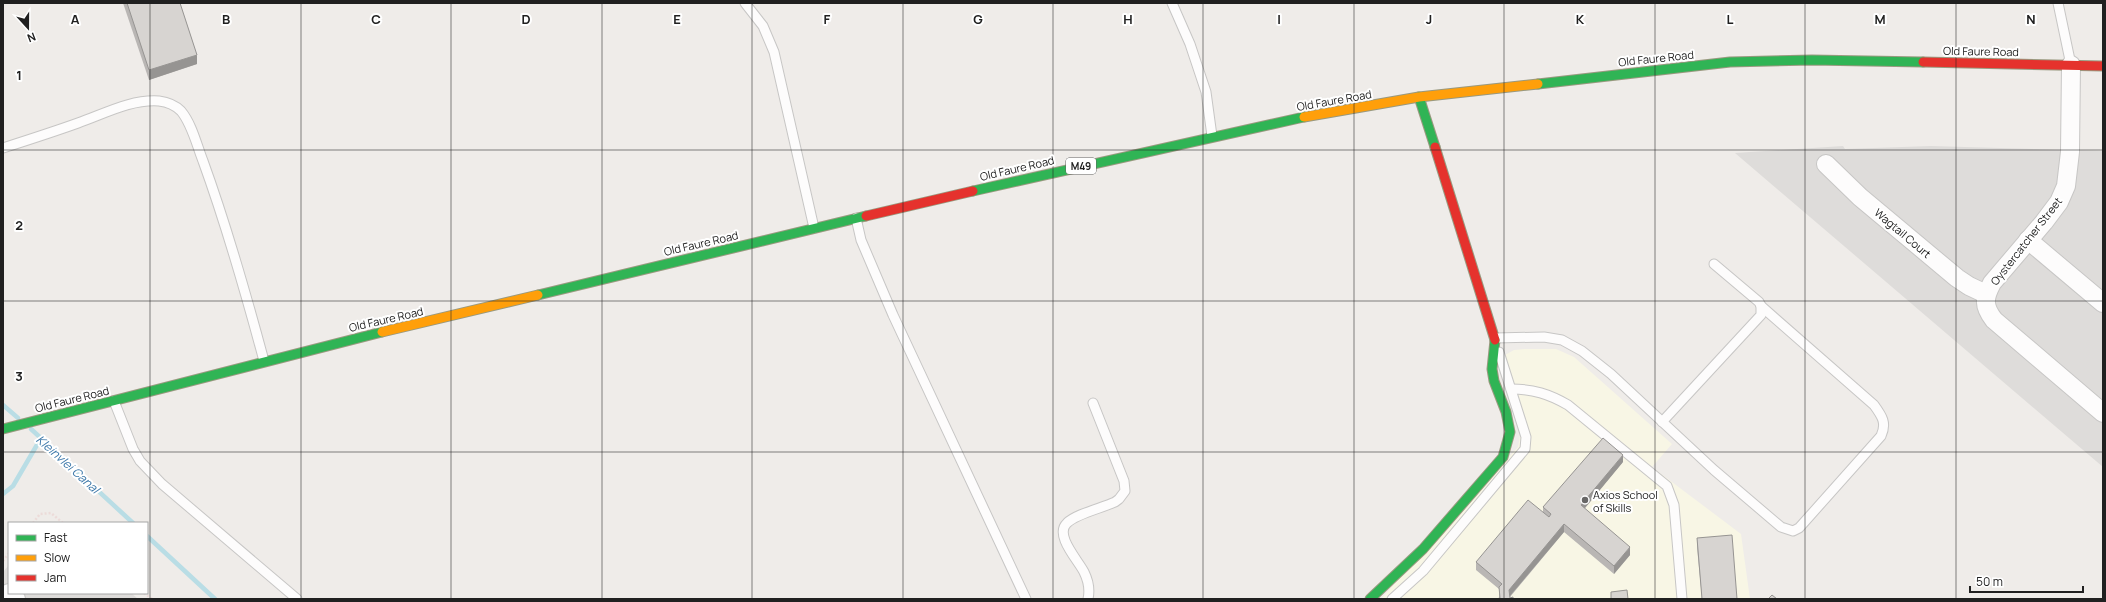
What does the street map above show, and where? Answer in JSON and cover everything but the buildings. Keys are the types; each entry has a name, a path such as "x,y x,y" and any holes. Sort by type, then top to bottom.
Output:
{"main road":[{"name":"Old Faure Road","path":"3,429 264,362 814,228 1280,121 1419,97 1730,62 1812,60 2103,66"},
{"path":"1370,599 1403,571 1425,549 1503,457 1509,444 1511,434 1509,419 1492,370 1495,338 1419,97"}],"street":[{"name":"Oystercatcher Street","path":"2071,65 2070,152 2066,186 2059,202 1992,283 1986,294 1985,303 1994,320 2103,413"},
{"name":"Wagtail Court","path":"1826,164 1860,197 1957,278 1969,286 1986,294"},
{"path":"2028,240 2103,303"}],"lane":[{"path":"745,3 763,26 774,52 814,228"},
{"path":"1172,3 1190,44 1206,92 1212,136"},
{"path":"2058,3 2071,65"},
{"path":"3,148 37,138 121,107 144,101 160,101 173,105 181,111 190,128 208,175 248,300 264,362"},
{"path":"856,218 861,240 893,315 1026,599"},
{"path":"1392,599 1423,571 1525,449 1526,437 1495,338 1544,337 1562,340 1582,351 1612,374 1720,475 1781,527 1790,531 1799,528 1881,436 1884,423 1882,415 1874,406 1761,306 1754,296 1714,264"},
{"path":"1662,422 1761,315 1761,306"},
{"path":"1511,389 1537,390 1553,396 1568,405 1667,486 1674,505 1682,599"},
{"path":"114,401 133,449 140,461 162,484 297,599"},
{"path":"1088,599 1088,585 1084,573 1066,544 1062,532 1064,527 1073,519 1120,499 1125,491 1124,481 1093,403"}],"path":[{"path":"33,522 40,514 51,513 62,522"}],"shaded area":[{"path":"1843,146 1845,149 1931,146 2103,151 2103,467 1735,153"},
{"name":"Axios School of Skills","path":"1556,349 1574,357 1672,444 1652,467 1741,534 1750,599 1381,599 1518,447 1520,436 1505,355 1514,350"},
{"path":"8,566 8,594 132,594 138,599 3,599 3,572"}],"waterway":[{"name":"Kleinvlei Canal","path":"3,405 18,418"},
{"name":"Kleinvlei Canal","path":"31,429 132,522"},
{"path":"3,494 13,486 41,438"},
{"name":"Kleinvlei Canal","path":"148,537 215,599"}],"traffic: fast":[{"path":"1538,84 1730,62 1812,60 1923,62"},
{"path":"1419,97 1435,147"},
{"path":"973,191 1304,117"},
{"path":"538,295 866,216"},
{"path":"3,429 382,332"},
{"path":"1370,599 1423,549 1503,457 1510,432 1506,412 1494,381 1492,369 1495,340"}],"traffic: slow":[{"path":"1304,117 1419,97 1538,84"},
{"path":"382,332 538,295"}],"traffic: jam":[{"path":"1923,62 2103,66"},
{"path":"1435,147 1495,340"},
{"path":"866,216 973,191"}],"place":[{"name":"Axios School of Skills","path":"1585,500"}]}
